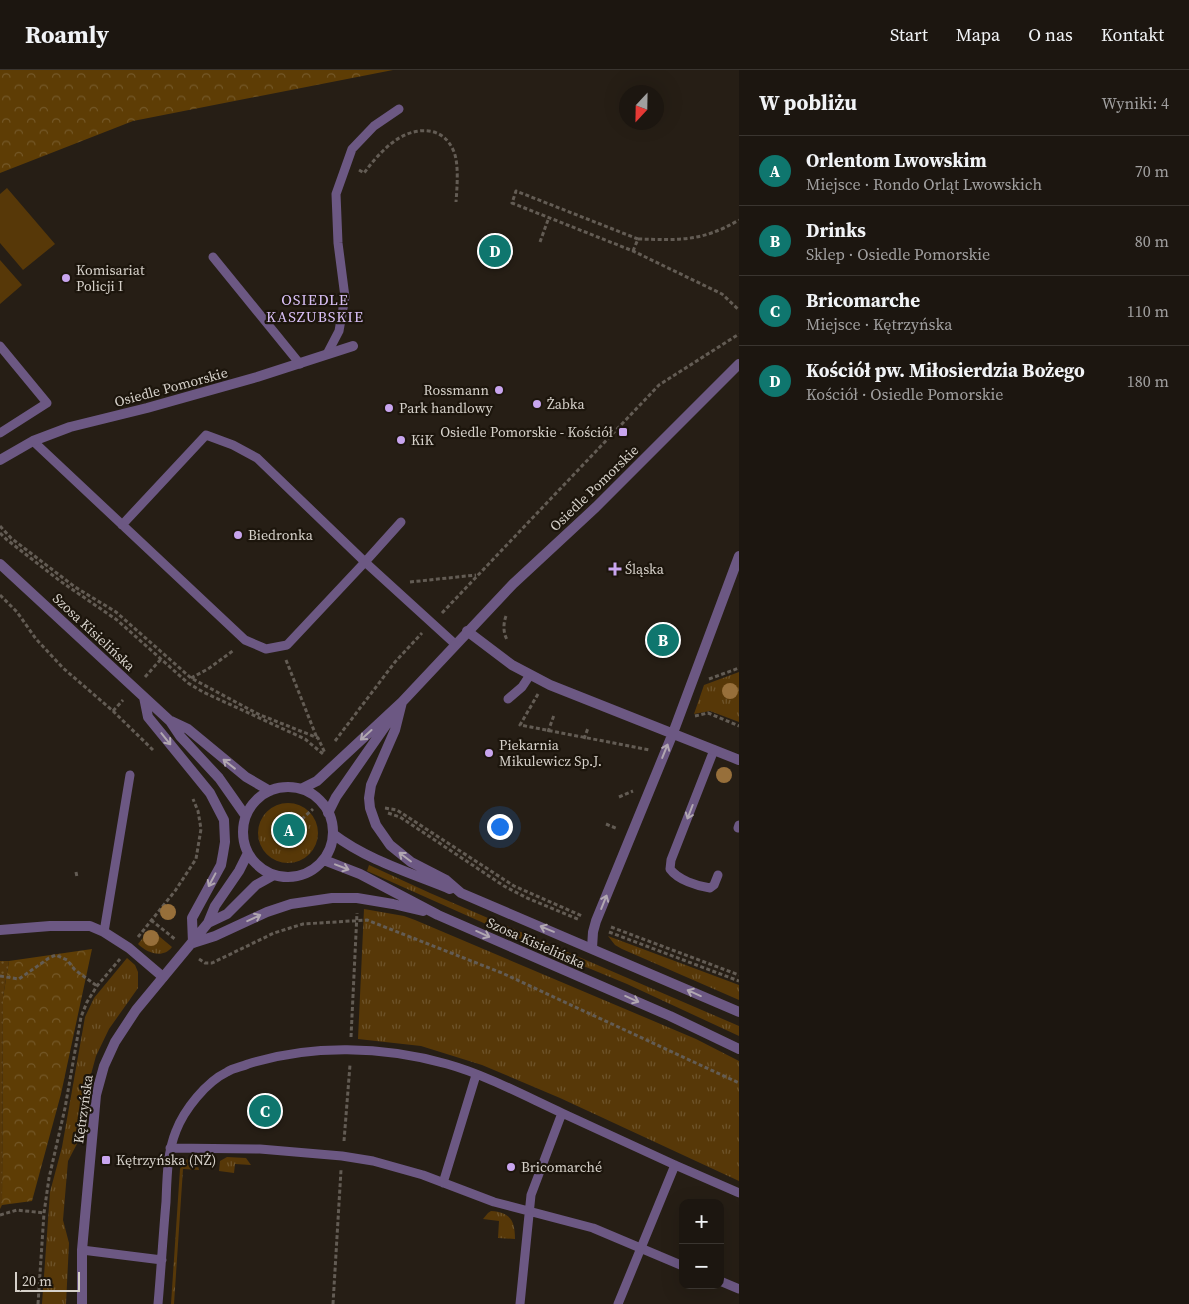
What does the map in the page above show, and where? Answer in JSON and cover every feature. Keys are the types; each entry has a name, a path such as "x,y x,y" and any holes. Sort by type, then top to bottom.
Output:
{"street":[{"name":"Osiedle Pomorskie","path":"0,460 33,441 70,427 156,406 300,364 352,346"},
{"name":"Osiedle Pomorskie","path":"402,702 513,584 596,506 739,364"},
{"path":"592,948 596,921 672,733 739,556"},
{"name":"Szosa Kisielińska","path":"0,564 170,721 180,736 219,778 245,815"},
{"path":"467,631 502,658 550,685 739,760"},
{"path":"144,697 148,717 210,794 224,820 225,842 221,865 192,918 193,943 215,936 267,912 292,904 332,898 357,898 393,904 438,915"},
{"path":"301,789 317,781 402,702"},
{"path":"328,813 336,797 402,702"},
{"path":"402,702 395,730 372,785 369,798 370,808 376,824 390,845 411,862 446,880 461,893"},
{"name":"Szosa Kisielińska","path":"170,721 188,728 246,777 270,791"},
{"path":"280,788 301,789 312,794 321,802 333,823 333,834 328,852 324,860 312,870 300,876 274,875 259,867 248,852 243,840 245,815 260,797 270,791 280,788"},
{"path":"333,834 362,852 461,893"},
{"path":"208,923 215,906 240,871 248,852"},
{"name":"Szosa Kisielińska","path":"324,860 360,874 438,915 670,1016 739,1049"},
{"path":"208,923 227,914 256,885 274,875"},
{"name":"Szosa Kisielińska","path":"461,893 739,1012"},
{"name":"Kętrzyńska","path":"82,1304 82,1250 96,1095 104,1066 115,1042 136,1010 208,923"},
{"path":"0,930 50,926 90,926 104,932 129,948 163,977"}],"lane":[{"path":"327,354 339,331 345,298 338,243 336,194 352,149 368,132 399,109"},
{"path":"213,257 300,364"},
{"path":"0,346 47,403 0,433"},
{"path":"122,525 206,435 234,445 257,458 365,562 455,644"},
{"path":"33,441 245,640 266,649 287,645 402,522"},
{"path":"508,699 522,687 530,675"},
{"path":"714,750 671,860 670,869 679,877 702,887 710,888 714,885 718,875"},
{"path":"104,932 130,775"},
{"path":"158,1304 170,1148 184,1114 194,1100 226,1072 292,1053 319,1050 351,1050 396,1053 449,1065 492,1080 675,1166 739,1193"},
{"path":"442,1183 476,1075"},
{"path":"520,1304 531,1195 562,1112"},
{"path":"170,1148 260,1149 342,1156 373,1161 423,1175 494,1202 593,1228 679,1264"},
{"path":"618,1304 675,1166"},
{"path":"82,1250 162,1260"},
{"path":"724,1283 739,1289"}],"path":[{"path":"348,162 364,173 378,155 397,139 416,131 427,130 438,133 449,140 455,154 456,202"},
{"path":"739,220 722,230 703,237 684,240 638,239 516,191 512,203 632,250 722,294 739,310"},
{"path":"540,242 549,217"},
{"path":"632,250 638,239"},
{"path":"326,756 334,741 390,668 659,385 739,334"},
{"path":"0,526 11,538 68,582 116,612 191,678 258,714 318,738"},
{"path":"0,533 60,581 116,620 188,683 203,692 305,739 326,756"},
{"path":"410,582 478,574"},
{"path":"0,595 17,612 36,639 63,668 113,711 158,756"},
{"path":"508,612 505,617 505,637 512,646"},
{"path":"191,678 220,661 245,640"},
{"path":"280,646 326,756"},
{"path":"141,680 161,659"},
{"path":"538,694 520,725 548,732 644,750 653,750"},
{"path":"113,711 126,696"},
{"path":"548,732 554,714"},
{"path":"689,718 708,714 739,726"},
{"path":"584,738 588,728"},
{"path":"618,796 636,790"},
{"path":"135,941 175,891 196,860 201,829 198,811 191,792"},
{"path":"292,828 321,802"},
{"path":"382,807 397,810 514,886 587,918"},
{"path":"380,814 388,813 400,816 504,886 588,924"},
{"path":"606,824 619,830"},
{"path":"76,872 77,878"},
{"path":"151,920 178,941"},
{"path":"333,1304 351,1050 356,920"},
{"path":"199,959 212,963 274,933 303,924 367,920 502,973 739,1083"},
{"path":"606,925 739,975"},
{"path":"606,931 739,982"},
{"path":"0,976 19,979 56,955 67,960 75,970 97,986"},
{"path":"38,1304 44,1213 49,1178 65,1108 81,1017 87,1002 97,986 123,956"},
{"path":"0,1215 17,1210 44,1213"}],"green space":[{"path":"0,70 393,70 133,121 0,173"},
{"path":"7,188 55,244 23,270 0,243 0,194"},
{"path":"0,260 22,285 0,304"},
{"path":"739,672 739,722 710,711 694,714 704,685"},
{"path":"282,803 294,803 305,808 313,816 318,827 316,845 305,858 294,863 282,863 271,858 263,850 258,839 258,827 263,816 271,808"},
{"path":"369,865 739,1026 739,1036 627,984 540,948 367,871"},
{"path":"364,909 404,916 415,920 696,1039 739,1061 739,1181 560,1098 482,1065 421,1046 358,1039"},
{"path":"154,932 172,947 160,954 150,952 138,944 146,934"},
{"path":"608,936 739,985 739,1000 622,949 615,945"},
{"path":"92,949 61,1094 32,1201 2,1205 3,997 9,961"},
{"path":"127,958 135,965 138,972 138,988 109,1029 96,1056 83,1104 80,1138 68,1161 63,1220 69,1243 66,1304 42,1304 50,1192 62,1147 85,1017 94,998"},
{"path":"0,961 9,961 3,997 2,1205 0,1209"},
{"path":"227,1157 246,1158 251,1165 235,1164 234,1173 219,1171 220,1161"},
{"path":"190,1158 197,1162 199,1170 183,1169 174,1304 171,1304 180,1169 184,1161"},
{"path":"491,1211 503,1213 510,1219 513,1223 515,1239 498,1238 499,1221 483,1219"}],"place":[{"name":"Kościół pw. Miłosierdzia Bożego","path":"495,251"},
{"name":"Komisariat Policji I","path":"66,278"},
{"name":"Rossmann","path":"499,390"},
{"name":"Żabka","path":"537,404"},
{"name":"Park handlowy","path":"389,408"},
{"name":"Osiedle Pomorskie - Kościół","path":"623,432"},
{"name":"KiK","path":"401,440"},
{"name":"Biedronka","path":"238,535"},
{"name":"Śląska","path":"615,569"},
{"name":"Drinks","path":"663,640"},
{"name":"Piekarnia Mikulewicz Sp.J.","path":"489,753"},
{"name":"Orlentom Lwowskim","path":"289,830"},
{"name":"Bricomarche","path":"265,1111"},
{"name":"Kętrzyńska (NŻ)","path":"106,1160"},
{"name":"Bricomarché","path":"511,1167"}],"district":[{"name":"OSIEDLE KASZUBSKIE","path":"315,308"}]}
